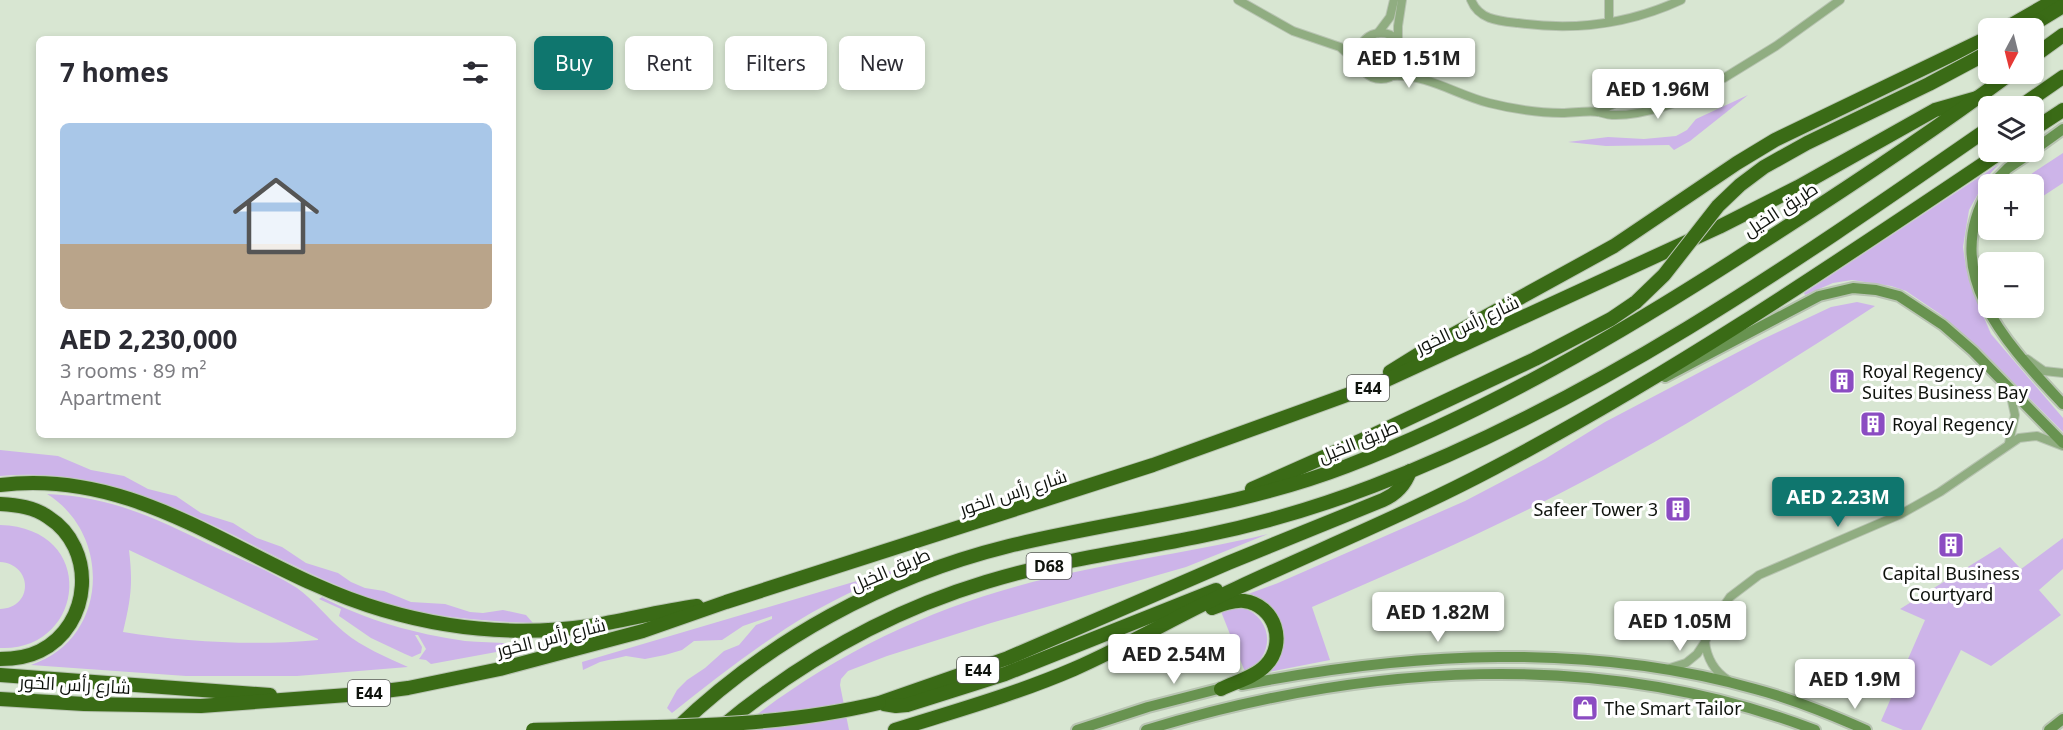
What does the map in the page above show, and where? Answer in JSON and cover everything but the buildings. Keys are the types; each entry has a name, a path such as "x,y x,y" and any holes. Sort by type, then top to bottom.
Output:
{"highway":[{"path":"2024,18 2055,0"},
{"path":"2043,18 2063,6"},
{"path":"2044,49 2063,35"},
{"path":"1380,383 1386,375 1403,363 1622,241 1775,140 1978,42"},
{"path":"1229,502 1535,359 1611,320 1636,302 1664,275 1718,206 1764,167 1807,143 1978,58"},
{"path":"2036,96 2063,78"},
{"name":"طريق الخيل","path":"675,730 726,684 763,657 801,632 888,587 986,552 1229,502 1286,486 1368,458 1419,435 1543,373 1721,269 1882,165 1996,84"},
{"name":"شارع رأس الخور","path":"0,699 84,704 201,706 314,698 408,688 500,669 625,637 726,602 1142,468 1380,383 1736,219 1935,110 1977,98"},
{"path":"2044,122 2063,110"},
{"path":"1410,471 1548,408 1670,338 1751,289 1978,135"},
{"path":"895,730 1070,671 1232,590 1462,484 1636,388 1775,303 1986,162"},
{"name":"E44","path":"533,730 747,723 816,716 879,703 1076,636 1228,563 1391,496 1403,486 1410,471"},
{"name":"D68","path":"717,730 770,689 826,652 888,619 953,593 1042,567 1199,537 1271,520 1342,498 1410,471"},
{"path":"0,485 60,484 98,489 131,498 163,510 340,596 390,612 456,627 504,631 550,630 726,602"},
{"path":"0,504 16,505 33,510 49,517 62,528 79,557 82,575 82,594 77,612 68,627 55,641 40,651 0,660"},
{"path":"1076,636 1211,592 1223,589 1232,590"},
{"path":"1138,638 1159,633 1227,603 1246,601 1256,604 1264,610 1275,626 1277,639 1274,653 1261,670 1221,688"},
{"path":"0,675 314,698"}],"street":[{"path":"1238,0 1293,31 1340,47 1359,64 1365,73 1373,78 1383,79 1407,75 1469,97 1511,108 1555,113 1598,112 1615,115 1642,111 1688,97 1706,84 1736,72 1840,0"},
{"path":"1340,47 1378,33 1390,17 1394,0"},
{"path":"1398,40 1402,0"},
{"path":"1471,0 1473,6 1482,15 1507,22 1567,28 1609,22 1658,10 1680,0"},
{"path":"1609,0 1609,22"},
{"path":"1378,33 1391,35 1403,48 1404,58 1399,70 1393,76"},
{"path":"1359,64 1358,49 1364,40"},
{"path":"1404,58 1412,69 1428,81"},
{"path":"1598,112 1612,104 1680,86 1706,84"},
{"path":"1638,98 1642,111"},
{"path":"2044,143 2063,129"},
{"path":"2002,174 2017,162"},
{"path":"1978,211 1971,239 1973,267 1980,293 1990,315 2010,345 2063,404"},
{"path":"1636,388 1692,365 1819,297 1853,288 1888,292 1922,309 1964,344 2009,387 2063,445"},
{"path":"2010,345 2044,371 2063,373"},
{"path":"2009,387 2015,415 2009,443"},
{"path":"1659,669 1673,668 1686,663 1697,654 1713,622 1730,597 1749,581 1769,570 1908,511 1956,482 2019,438 2032,436 2063,445"},
{"path":"1705,642 1707,655 1714,667 1723,677 1735,684"},
{"path":"1077,730 1156,705 1221,688 1350,666 1462,657 1537,657 1659,669 1735,684 1796,702 1866,730"},
{"path":"1146,730 1247,703 1347,686 1435,681 1491,673 1594,678 1664,687 1743,706 1815,730"},
{"path":"1662,699 1664,687"},
{"path":"2049,730 2063,719"}],"shaded area":[{"path":"1748,95 1690,141 1674,150 1669,145 1606,146 1568,142 1608,137 1644,139 1676,136 1687,130 1696,119"},
{"path":"2063,153 2063,183 2044,195 2044,174 2032,174"},
{"path":"1999,164 1990,174 1984,174"},
{"path":"1978,178 1978,194 1969,210 1963,247 1971,287 1978,303 1978,318 1984,318 1991,334 2063,418 2063,432 1980,349 1940,314 1906,291 1891,286 1852,280 1833,283 1805,295 1804,293"},
{"path":"1857,302 1875,306 1747,387 1616,464 1500,523 1312,607 1330,660 1264,673 1280,625 1237,598 1278,583 1465,501 1545,459 1605,422 1761,340 1831,307"},
{"path":"0,450 58,456 91,470 124,476 148,489 176,496 201,513 233,523 257,538 282,547 306,563 338,573 365,588 384,591 411,602 445,604 470,612 503,610 526,615 533,623 447,616 383,603 318,577 231,534 144,496 98,483 51,475 0,476"},
{"path":"47,494 72,496 116,505 176,529 259,567 297,588 338,627 358,642 408,667 297,676 186,676 31,665 57,652 75,634 87,611 93,586 91,560 83,534 68,512","holes":["129,550 318,639 269,643 220,642 123,632 130,591"]},
{"path":"0,525 32,531 54,546 66,566 69,589 64,612 50,631 29,644 0,648 0,609 11,607 19,602 24,594 25,586 19,570 0,562"},
{"path":"1268,534 1186,567 991,623 887,656 848,671 841,679 840,685 849,730 737,730 801,683 835,662 870,643 942,611 980,597 1049,578"},
{"path":"2063,538 2063,569 2039,590 2061,615 1991,666 1961,650 1921,730 1903,730 1881,721 1925,620 1900,609 2000,547 2021,569"},
{"path":"911,565 835,600 793,624 740,660 672,713 667,708 677,690 687,680 724,651 739,645 756,625 772,619 772,616 743,626 722,640 694,641 682,650 665,655 645,659 626,656 600,662 583,670 582,662"},
{"path":"322,597 356,613 410,630 465,641 529,646 431,664 419,659 426,649 418,635 415,635 422,647 421,653 412,657 371,638 339,616 341,609 319,599"},
{"path":"1242,607 1260,620 1267,638 1262,657 1245,672 1220,609"}],"place":[{"name":"Royal Regency Suites Business Bay","path":"1842,381"},
{"name":"Royal Regency","path":"1873,424"},
{"name":"Safeer Tower 3","path":"1678,509"},
{"name":"Capital Business Courtyard","path":"1951,545"},
{"name":"The Smart Tailor","path":"1585,708"}]}
